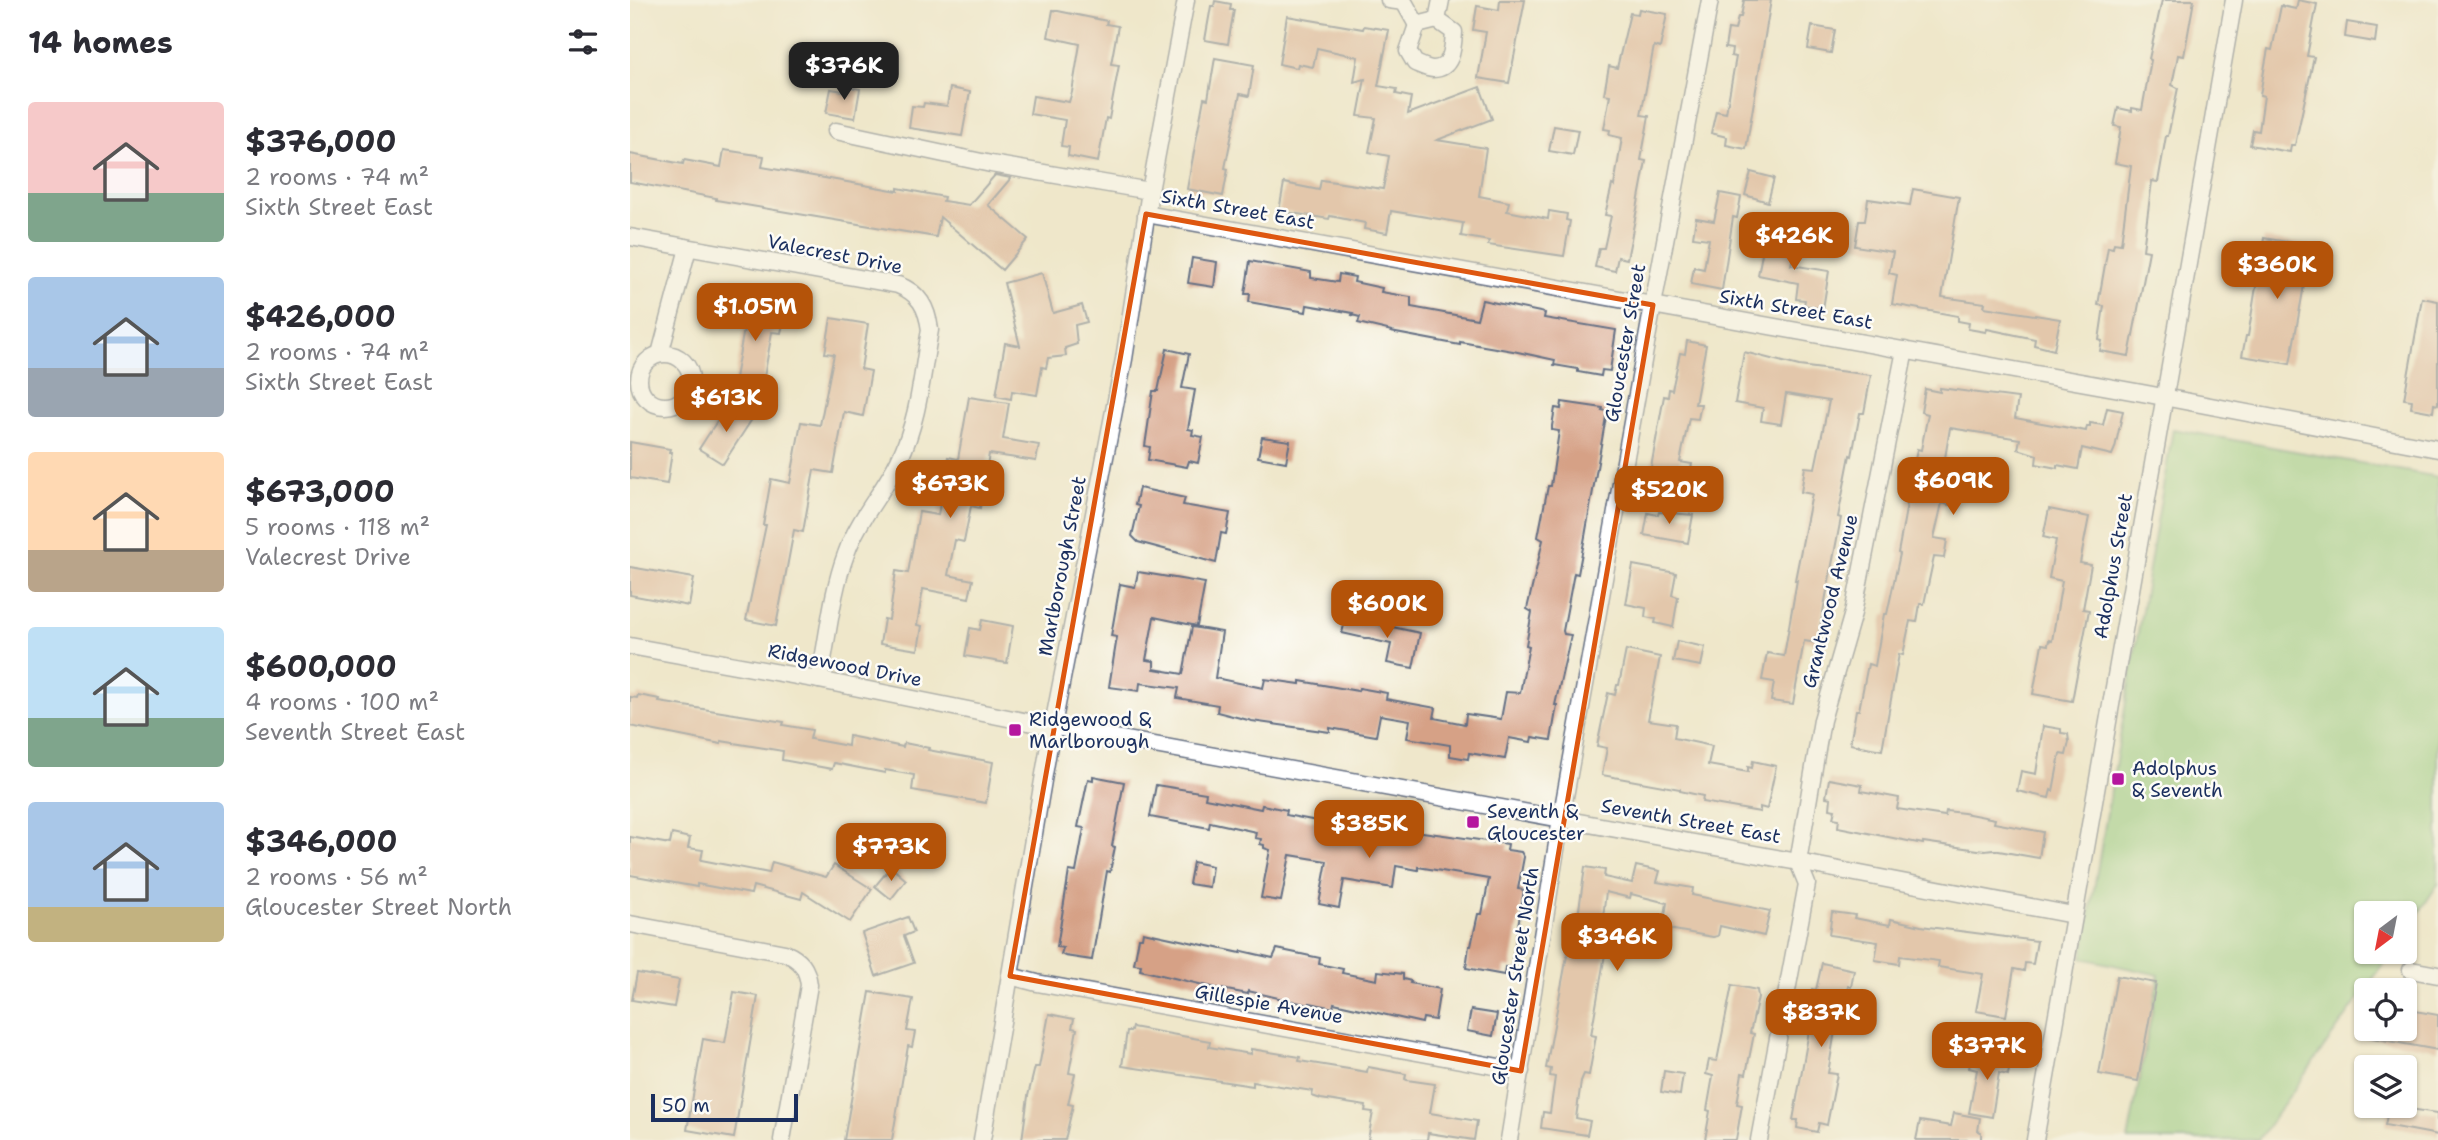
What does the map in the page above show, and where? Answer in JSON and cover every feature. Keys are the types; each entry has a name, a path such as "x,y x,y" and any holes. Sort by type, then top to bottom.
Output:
{"street":[{"name":"Marlborough Street","path":"982,1140 1052,726 1124,359 1146,214 1185,0"},
{"path":"1389,0 1404,2 1417,25 1408,51 1415,63 1433,69 1444,65 1453,54 1454,32 1437,20 1417,25"},
{"path":"1437,20 1441,0"},
{"name":"Gloucester Street","path":"1561,819 1710,0"},
{"name":"Adolphus Street","path":"2035,1140 2234,0"},
{"name":"Sixth Street East","path":"836,131 991,164 1150,191"},
{"name":"Sixth Street East","path":"1146,214 2164,397 2438,449"},
{"name":"Valecrest Drive","path":"630,237 898,285 914,292 924,304 930,330 909,436 893,472 861,521 846,554 839,574 820,680"},
{"path":"660,354 688,248"},
{"name":"Grantwood Avenue","path":"1798,862 1822,720 1853,614 1905,350"},
{"name":"Ridgewood Drive","path":"630,646 1052,726"},
{"name":"Seventh Street East","path":"1052,726 2073,915"},
{"name":"Gloucester Street North","path":"1510,1140 1561,819"},
{"path":"1759,1140 1807,884 1798,862"},
{"path":"630,924 785,953 797,958 807,971 809,985 782,1140"},
{"path":"2411,970 2438,975"},
{"name":"Gillespie Avenue","path":"1010,976 1521,1071"}],"highlighted area":[{"path":"1146,214 1653,305 1521,1071 1010,976"}],"green space":[{"path":"2173,429 2438,477 2438,884 2417,916 2417,901 2354,901 2354,964 2383,964 2373,978 2354,978 2354,1005 2258,1140 2128,1140 2159,975 2082,958"}],"building":[{"path":"1500,0 1525,0 1509,83 1478,78 1486,32 1473,30 1477,6 1499,10"},
{"path":"1744,0 1771,0 1746,149 1726,145 1727,137 1711,133 1716,111 1726,113 1736,57 1731,56 1732,49 1725,48 1728,29 1735,30"},
{"path":"2162,0 2194,0 2184,56 2178,55 2172,85 2178,88 2158,182 2152,181 2143,250 2149,251 2129,356 2100,351 2102,341 2099,340 2104,306 2098,305 2108,247 2113,248 2114,243 2121,244 2131,166 2115,163 2121,127 2114,126 2118,108 2142,110 2151,60 2149,59"},
{"path":"2298,0 2317,4 2307,56 2314,57 2295,145 2291,145 2290,152 2250,145 2253,130 2259,131 2264,96 2260,95 2265,65 2268,49 2272,50 2281,6 2296,9"},
{"path":"1215,1 1231,4 1230,10 1234,10 1228,44 1205,40 1211,6 1214,6"},
{"path":"1639,9 1667,14 1660,48 1654,46 1641,115 1649,116 1641,160 1646,161 1627,259 1618,257 1615,271 1595,267 1599,248 1604,248 1611,216 1605,215 1612,185 1614,186 1622,138 1609,135 1610,130 1604,129 1610,95 1604,94 1609,66 1617,68 1630,13 1638,14"},
{"path":"1053,10 1107,21 1106,24 1118,26 1111,64 1119,65 1098,162 1068,156 1069,147 1061,146 1065,120 1030,114 1033,96 1069,102 1072,92 1080,44 1048,37"},
{"path":"1287,16 1363,29 1364,26 1389,30 1378,86 1397,89 1396,94 1411,97 1408,114 1480,87 1492,119 1437,140 1486,148 1479,196 1509,202 1507,211 1548,219 1549,211 1567,214 1566,220 1570,221 1564,256 1488,245 1489,241 1461,236 1463,223 1391,211 1387,233 1364,229 1365,223 1279,211 1284,183 1319,190 1321,180 1383,189 1389,156 1369,152 1376,118 1358,116 1365,79 1354,82 1358,57 1317,48 1313,67 1298,64 1297,68 1279,64"},
{"path":"2347,22 2377,27 2375,42 2345,37"},
{"path":"1812,26 1835,30 1831,53 1808,49"},
{"path":"1215,58 1254,65 1249,96 1240,94 1225,168 1228,169 1223,196 1187,189 1204,98 1208,99"},
{"path":"844,86 860,89 855,118 826,113 831,89 843,91"},
{"path":"950,88 970,92 962,136 909,128 912,106 923,107 924,103 947,106"},
{"path":"1554,126 1578,130 1573,155 1549,151"},
{"path":"724,150 764,156 762,167 898,191 898,188 944,197 943,201 969,205 995,175 1011,178 988,205 1028,239 1002,270 940,217 936,237 716,200 630,182 630,154 683,164 684,160 721,167"},
{"path":"1751,172 1774,178 1768,202 1745,195"},
{"path":"1913,189 1959,197 1942,297 1985,303 1984,307 2060,319 2054,350 2034,345 2035,339 1987,329 1986,332 1968,329 1969,323 1958,321 1958,316 1892,304 1897,275 1889,273 1893,252 1855,246 1859,221 1865,221 1868,199 1910,205"},
{"path":"1720,193 1741,197 1737,218 1733,217 1722,290 1691,284 1694,267 1704,269 1709,239 1693,237 1696,218 1714,221"},
{"path":"1765,238 1796,244 1791,265 1829,271 1823,309 1804,305 1805,300 1796,299 1798,283 1758,275"},
{"path":"2264,238 2311,246 2290,364 2242,356 2248,336"},
{"path":"1192,258 1217,262 1214,287 1188,283"},
{"path":"1250,261 1311,272 1311,278 1338,282 1339,274 1355,277 1354,282 1382,288 1381,292 1411,297 1411,307 1477,319 1482,300 1545,313 1544,318 1616,330 1610,371 1602,370 1601,376 1578,372 1578,369 1554,365 1555,360 1513,351 1460,342 1460,345 1391,332 1358,323 1360,317 1352,315 1353,313 1307,305 1306,312 1249,302 1250,294 1245,294"},
{"path":"1042,273 1053,313 1082,305 1087,322 1075,325 1077,344 1065,348 1066,356 1048,358 1046,368 1042,367 1037,395 1012,391 1011,399 996,396 1005,343 1020,346 1004,283"},
{"path":"2422,298 2438,301 2438,405 2434,404 2433,412 2411,408 2412,400 2404,399"},
{"path":"735,301 786,311 781,333 772,332 761,394 733,389 744,329 730,326"},
{"path":"831,318 868,324 861,369 871,371 863,416 844,412 833,473 814,470 803,532 794,530 776,626 746,620 766,525 763,525 771,479 790,483 801,422 820,425 834,354 825,353"},
{"path":"1687,341 1706,345 1695,404 1701,404 1698,419 1689,418 1680,462 1692,464 1688,482 1650,473 1664,396 1668,397 1669,389 1672,390 1680,353 1685,354"},
{"path":"1167,349 1189,354 1182,388 1195,390 1188,429 1193,430 1192,435 1203,437 1198,463 1189,461 1187,467 1148,460 1150,447 1145,446 1153,391 1158,391"},
{"path":"1744,352 1799,366 1871,375 1864,413 1860,413 1852,456 1850,455 1817,643 1804,641 1793,704 1771,701 1774,682 1762,680 1767,653 1784,656 1795,580 1812,494 1801,492 1805,467 1815,468 1829,401 1786,394 1781,424 1761,421 1763,408 1735,403"},
{"path":"1940,388 2018,398 2015,418 2086,431 2090,423 2103,425 2107,408 2123,411 2112,455 2082,448 2078,469 2036,464 2037,455 2018,449 2020,439 1950,428 1945,458 1987,465 1983,490 1953,485 1949,505 1942,503 1934,538 1947,540 1944,558 1934,557 1924,604 1920,604 1917,622 1910,621 1903,655 1899,654 1882,750 1850,744 1868,664 1875,666 1884,614 1887,614 1900,554 1898,553 1917,449 1921,450 1928,414 1921,412 1925,389 1940,392"},
{"path":"969,397 1009,403 1003,439 1039,445 1036,461 989,454 980,508 971,506 964,542 955,540 948,575 973,580 969,598 923,589 917,625 922,626 918,650 880,644 884,619 889,620 896,571 908,573 919,512 938,515 948,457 958,459"},
{"path":"1562,402 1603,408 1602,410 1607,411 1578,574 1574,573 1563,631 1564,634 1571,635 1555,705 1551,740 1532,737 1531,742 1509,738 1505,759 1469,753 1468,759 1450,756 1450,745 1407,738 1410,720 1380,715 1376,736 1330,728 1330,732 1252,721 1217,712 1218,705 1177,698 1179,688 1140,683 1139,691 1109,687 1117,637 1111,636 1120,584 1135,587 1138,572 1205,583 1197,626 1154,617 1146,660 1154,661 1154,669 1183,674 1192,627 1222,632 1215,678 1263,688 1265,679 1300,684 1300,681 1358,691 1359,688 1387,693 1386,699 1436,708 1434,718 1465,724 1466,714 1501,719 1506,692 1520,693 1532,612 1527,609 1543,540 1538,537 1548,486 1551,486 1559,431 1552,430 1552,426 1555,408 1561,409"},
{"path":"728,404 752,419 723,464 699,449"},
{"path":"1262,437 1290,441 1286,462 1258,457"},
{"path":"630,442 670,449 669,452 672,452 667,484 630,478"},
{"path":"1139,488 1185,498 1183,505 1230,513 1226,534 1221,533 1216,563 1138,542 1132,536 1139,506 1135,505"},
{"path":"2049,509 2089,517 2080,563 2091,565 2083,609 2089,610 2072,701 2033,694 2042,644 2048,645 2049,640 2052,641 2062,581 2049,578 2056,540 2043,537"},
{"path":"1659,512 1693,515 1688,543 1644,535 1648,513 1658,515"},
{"path":"1633,565 1676,573 1672,595 1678,597 1673,627 1655,623 1656,619 1645,617 1646,608 1626,604"},
{"path":"630,567 694,578 689,606 630,595"},
{"path":"1346,617 1420,633 1413,668 1387,663 1391,644 1342,633"},
{"path":"982,620 1013,626 1007,663 965,656 970,628 980,630"},
{"path":"1677,641 1705,647 1701,666 1673,661"},
{"path":"1626,650 1660,657 1648,720 1676,724 1674,738 1712,746 1708,765 1748,772 1753,761 1776,766 1767,809 1760,807 1760,812 1702,802 1703,796 1680,789 1602,775 1607,748 1597,746 1608,693 1615,695"},
{"path":"638,695 660,699 659,702 784,722 783,725 812,730 810,739 848,746 849,736 903,747 904,743 993,762 986,803 912,790 914,775 885,770 885,773 834,763 832,769 782,760 783,751 721,741 721,744 630,726 630,697 637,698"},
{"path":"2043,726 2061,729 2061,733 2068,734 2069,742 2066,755 2060,754 2053,791 2051,790 2049,798 2017,791 2021,771 2036,774"},
{"path":"1093,776 1124,782 1112,846 1115,847 1110,872 1107,871 1092,960 1065,956 1061,954 1063,948 1057,947 1069,871 1076,872 1084,828 1078,827 1088,779 1093,780"},
{"path":"1829,779 1862,785 1861,791 1899,798 1897,809 1945,816 1946,811 1964,813 1995,819 1994,823 2043,832 2039,858 1993,850 1923,844 1838,827 1839,819 1833,818 1835,810 1830,809 1831,798 1826,797"},
{"path":"1156,785 1206,793 1205,798 1261,809 1262,805 1287,810 1286,815 1317,821 1317,816 1345,821 1345,818 1508,844 1507,850 1521,852 1524,857 1518,889 1524,890 1511,968 1505,967 1504,975 1466,968 1469,946 1478,914 1482,914 1489,879 1396,866 1393,888 1344,880 1339,908 1319,904 1327,861 1290,855 1281,901 1261,898 1270,850 1260,844 1261,839 1255,838 1256,832 1210,822 1209,828 1150,817"},
{"path":"672,834 690,838 688,848 703,850 701,860 769,873 772,862 826,877 834,865 872,889 850,922 803,892 801,899 753,886 751,894 630,875 630,837 670,844"},
{"path":"1193,862 1212,866 1209,887 1189,884"},
{"path":"1636,866 1660,871 1657,882 1693,888 1692,895 1770,911 1764,936 1720,926 1718,936 1713,937 1663,928 1667,903 1631,894 1630,898 1606,892 1601,935 1608,937 1591,1035 1596,1036 1589,1075 1584,1074 1581,1081 1576,1118 1590,1121 1587,1135 1541,1128 1543,1112 1550,1113 1555,1077 1550,1076 1551,1069 1546,1068 1569,945 1572,945 1576,931 1585,867 1605,870 1604,877 1632,883"},
{"path":"891,867 906,880 891,899 875,886"},
{"path":"1832,912 1855,915 1854,918 1890,925 1891,919 1921,926 2037,941 2033,964 2025,963 2024,971 2014,969 2006,1016 1976,1011 1983,974 1938,967 1939,961 1900,956 1899,964 1875,960 1878,942 1829,935"},
{"path":"908,917 914,932 904,936 914,963 876,976 862,933"},
{"path":"1143,932 1273,958 1277,949 1320,958 1319,964 1343,969 1342,973 1377,980 1378,971 1403,974 1403,979 1411,981 1410,983 1440,989 1435,1020 1423,1018 1422,1023 1334,1003 1333,1008 1310,1003 1309,1005 1248,991 1248,994 1216,988 1140,970 1141,965 1134,964 1139,938 1142,938"},
{"path":"1822,963 1854,970 1851,987 1848,986 1847,992 1842,991 1828,1073 1837,1074 1827,1125 1819,1123 1817,1132 1797,1128 1798,1120 1793,1120 1813,1009 1809,1008 1812,989 1816,990"},
{"path":"637,973 679,980 674,1007 632,1000"},
{"path":"2117,976 2156,983 2138,1081 2099,1074"},
{"path":"1732,985 1757,990 1758,997 1750,1033 1754,1034 1746,1074 1742,1073 1737,1104 1742,1105 1736,1140 1705,1140 1713,1076 1706,1074 1709,1060 1717,1061"},
{"path":"734,992 758,996 734,1138 687,1130 703,1039 725,1043"},
{"path":"870,992 913,999 907,1031 915,1032 912,1047 908,1046 892,1140 844,1140"},
{"path":"1471,1010 1497,1014 1493,1036 1467,1031"},
{"path":"2417,1011 2438,1015 2438,1050 2388,1041 2417,1041"},
{"path":"1049,1014 1074,1019 1072,1028 1077,1029 1069,1073 1075,1074 1068,1104 1073,1105 1065,1140 1022,1140 1028,1096 1035,1067 1039,1067"},
{"path":"1132,1027 1210,1041 1209,1047 1251,1054 1251,1049 1300,1057 1299,1061 1367,1072 1368,1067 1406,1074 1407,1080 1435,1084 1430,1113 1477,1121 1474,1140 1428,1133 1427,1140 1368,1140 1373,1112 1365,1111 1366,1106 1321,1099 1312,1096 1313,1091 1253,1082 1253,1086 1122,1066 1127,1031 1131,1031"},
{"path":"1983,1053 2011,1058 2008,1075 1999,1073 1992,1117 1969,1113 1977,1070 1969,1068 1972,1054"},
{"path":"1664,1071 1683,1074 1680,1095 1661,1092"},
{"path":"2417,1110 2438,1113 2438,1135 2385,1125 2386,1118 2417,1118"},
{"path":"1954,1113 1980,1118 1978,1131 1981,1132 1981,1140 1916,1140 1920,1121 1951,1126"}],"place":[{"name":"Ridgewood & Marlborough","path":"1015,730"},
{"name":"Adolphus & Seventh","path":"2118,779"},
{"name":"Seventh & Gloucester","path":"1473,822"}]}
